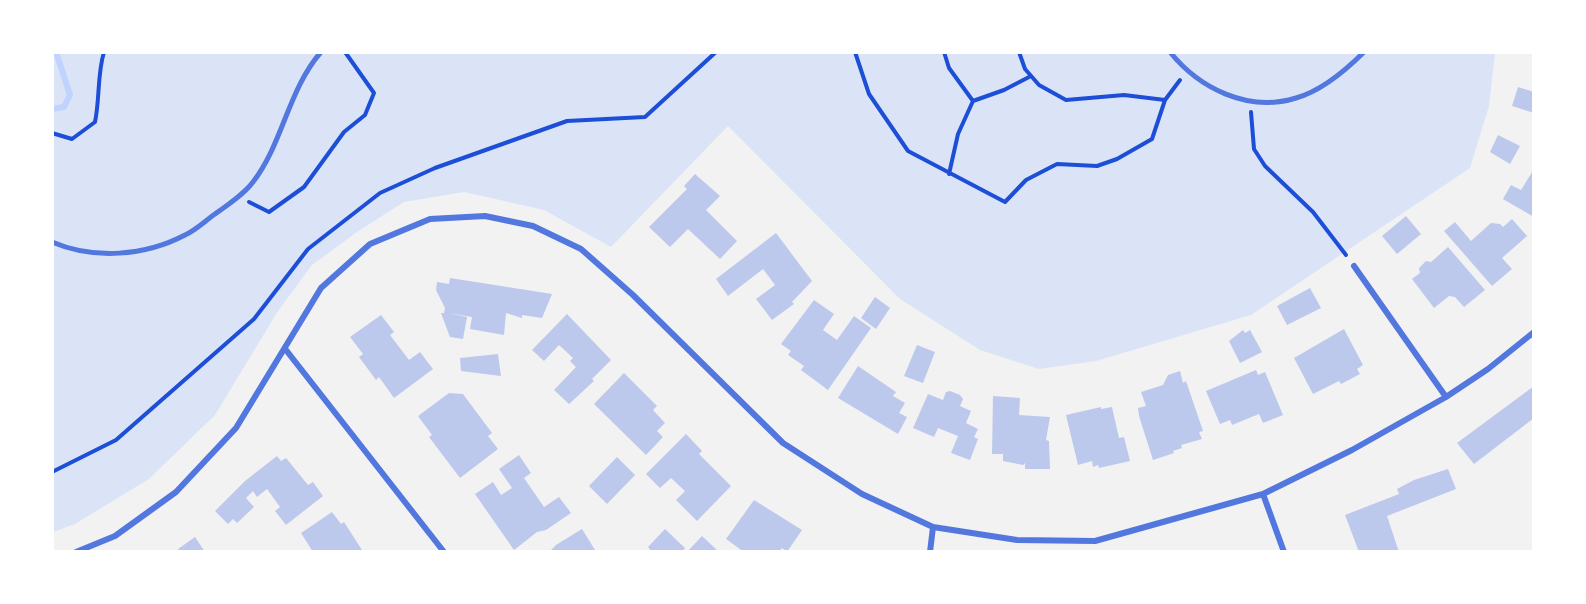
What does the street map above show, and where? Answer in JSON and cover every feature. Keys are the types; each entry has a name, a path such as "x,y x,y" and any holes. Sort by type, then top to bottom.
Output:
{"street":[{"path":"52,242 102,255 144,250 185,235 238,196 253,182 270,153 296,91 321,52"},
{"path":"1170,52 1186,72 1219,93 1271,102 1297,98 1349,68 1364,52"},
{"path":"76,552 115,536 176,492 236,428 286,350 321,288 370,244 430,219 485,216 533,226 581,249 633,294 783,443 862,494 933,527 1017,540 1095,541 1263,494 1352,450 1446,397 1488,369 1533,332"},
{"path":"1354,266 1446,397"},
{"path":"286,350 444,552"},
{"path":"1263,494 1284,552"},
{"path":"930,552 933,527"}],"path":[{"path":"52,133 72,139 95,122 100,101 99,71 104,52"},
{"path":"238,196 269,212 304,186 344,132 365,115 374,93 345,52"},
{"path":"855,52 869,94 908,151 1005,202 1026,180 1057,164 1097,166 1118,159 1152,139 1166,100 1186,72"},
{"path":"944,52 949,68 973,101"},
{"path":"1019,52 1031,76 1039,86 1066,100 1124,95 1166,100"},
{"path":"949,174 958,134 973,101 1004,90 1031,76"},
{"path":"1249,99 1254,149 1265,166 1313,212 1354,266"}],"shaded area":[{"path":"53,53 1495,53 1489,106 1470,168 1251,315 1096,361 1039,369 980,350 900,299 728,126 611,247 544,210 464,192 404,202 357,232 312,265 278,311 215,415 149,479 75,524 53,532"}],"building":[{"path":"1518,87 1534,92 1534,113 1512,106"},
{"path":"1498,135 1520,146 1510,164 1490,152"},
{"path":"1534,169 1534,217 1503,199 1511,185 1521,190"},
{"path":"695,174 720,196 706,210 737,241 720,259 688,229 670,247 649,227 687,189 684,186"},
{"path":"1406,216 1421,234 1397,254 1382,236"},
{"path":"1512,219 1527,236 1502,258 1512,269 1492,286 1444,231 1455,222 1471,241 1491,223 1500,224 1503,227"},
{"path":"776,233 812,281 792,302 794,304 772,320 756,299 775,285 763,269 728,296 716,279"},
{"path":"1448,247 1485,290 1464,307 1455,297 1449,296 1434,308 1412,279 1420,273 1419,268 1426,261 1431,262"},
{"path":"450,278 552,294 542,318 522,315 522,318 506,313 504,335 470,329 472,317 448,313 467,317 463,339 450,337 441,313 444,313 445,308 436,290 437,282 449,284"},
{"path":"1310,288 1321,308 1287,325 1277,306"},
{"path":"875,297 890,308 876,329 861,318"},
{"path":"814,300 834,314 823,330 837,340 854,316 871,328 828,390 801,370 804,366 788,355 791,351 781,344"},
{"path":"567,314 611,360 592,379 594,381 569,404 554,390 576,367 570,361 573,358 559,345 544,361 532,350"},
{"path":"381,315 394,332 390,335 409,360 420,352 433,369 394,398 379,377 376,380 359,357 363,354 350,337"},
{"path":"1344,329 1363,365 1357,369 1360,374 1313,394 1294,358"},
{"path":"1243,330 1245,333 1250,330 1262,352 1240,363 1229,341"},
{"path":"917,345 935,352 923,383 904,376"},
{"path":"498,354 501,376 461,371 460,358"},
{"path":"858,366 896,392 893,396 905,403 899,413 907,417 898,434 838,398"},
{"path":"1256,370 1258,375 1265,372 1283,415 1263,423 1259,414 1232,425 1230,420 1220,424 1206,391"},
{"path":"1180,371 1183,383 1186,381 1203,431 1199,432 1202,439 1181,445 1182,448 1173,451 1174,453 1153,460 1139,416 1138,408 1146,406 1141,392 1163,385 1168,375"},
{"path":"624,373 657,406 653,410 665,423 657,431 663,437 646,455 594,404"},
{"path":"1534,386 1534,418 1474,464 1457,443"},
{"path":"950,391 960,395 963,399 960,406 971,411 966,423 978,429 974,437 978,439 970,460 951,453 958,436 938,428 934,437 913,428 928,394 943,400 946,392"},
{"path":"449,393 463,394 492,433 488,436 498,449 460,478 429,437 432,435 418,416"},
{"path":"993,396 1020,398 1019,415 1050,417 1046,440 1049,441 1050,469 1025,469 1025,463 1023,465 1003,461 1003,454 992,454"},
{"path":"1101,407 1101,409 1112,407 1119,438 1124,437 1130,461 1099,468 1098,465 1093,467 1092,461 1078,465 1066,415"},
{"path":"686,434 702,451 699,454 731,486 697,521 676,500 685,491 671,478 660,488 646,474"},
{"path":"519,455 531,473 524,478 544,507 559,497 571,513 546,530 537,532 514,550 475,494 493,482 501,495 512,488 499,469"},
{"path":"277,456 281,461 286,458 308,485 313,482 323,496 286,525 275,511 280,507 267,489 257,497 253,491 246,498 254,507 237,523 233,519 228,524 215,511 245,481"},
{"path":"617,457 635,475 607,504 589,486"},
{"path":"1448,469 1456,489 1387,516 1399,552 1359,552 1345,515 1399,494 1397,489 1414,480"},
{"path":"754,500 802,530 787,552 782,548 779,552 744,552 726,539"},
{"path":"332,512 341,524 344,522 362,550 313,552 301,533"},
{"path":"582,529 595,550 549,552 556,545"},
{"path":"665,529 685,548 682,552 652,552 648,547"},
{"path":"702,536 719,552 687,552"},
{"path":"195,537 205,552 180,552 178,549"}],"waterway":[{"path":"52,109 64,107 70,95 56,52"}]}
